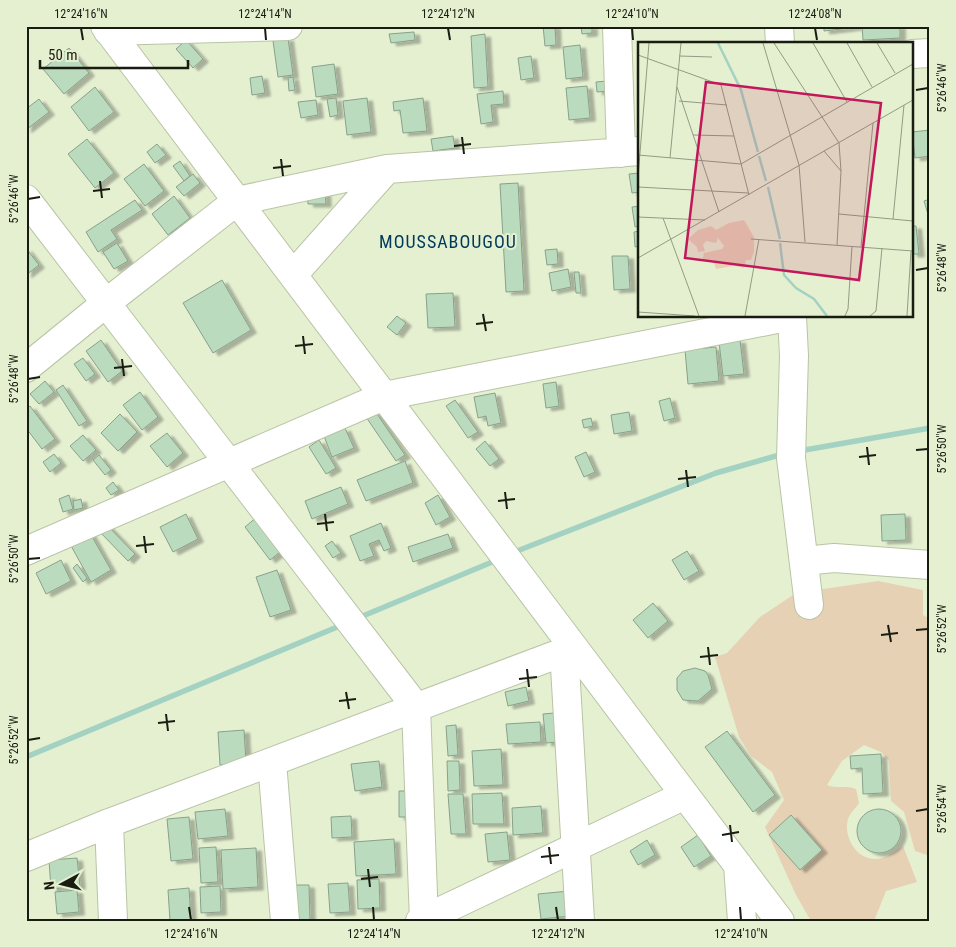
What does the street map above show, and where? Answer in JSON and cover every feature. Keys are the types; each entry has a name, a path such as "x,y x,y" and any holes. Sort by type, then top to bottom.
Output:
{"street":[{"path":"107,28 288,26"},
{"path":"26,368 237,201 387,169 630,152 617,26"},
{"path":"779,26 780,42"},
{"path":"107,28 384,396 569,649 685,796 780,921"},
{"path":"914,54 930,53"},
{"path":"292,275 387,169"},
{"path":"26,199 416,706 423,920 685,796"},
{"path":"26,551 384,396 782,318"},
{"path":"792,318 794,356 791,458 810,605"},
{"path":"804,561 834,558 930,566"},
{"path":"26,857 109,823 569,649"},
{"path":"569,649 575,847 580,921"},
{"path":"272,762 285,921"},
{"path":"109,823 113,921"},
{"path":"738,865 742,921"}],"shaded area":[{"path":"878,581 923,590 923,615 930,619 930,856 915,851 904,812 891,801 889,761 881,752 864,745 842,761 827,785 856,789 859,803 848,819 847,832 852,845 857,851 868,858 879,859 890,855 903,846 917,882 886,891 874,921 811,921 796,895 765,827 784,800 772,772 751,756 739,737 715,657 727,653 760,617 796,593"}],"building":[{"path":"543,26 555,26 556,45 545,46"},
{"path":"581,26 592,26 592,33 582,34"},
{"path":"824,26 858,26 858,27 824,31"},
{"path":"862,26 900,26 900,38 863,40"},
{"path":"414,32 415,40 391,43 389,34"},
{"path":"485,34 488,87 474,88 471,36"},
{"path":"288,38 293,75 278,77 273,41"},
{"path":"186,40 203,59 193,68 176,49"},
{"path":"580,45 583,77 566,79 563,47"},
{"path":"69,48 89,73 64,94 43,69"},
{"path":"531,56 534,78 521,80 518,58"},
{"path":"334,64 338,94 316,97 312,67"},
{"path":"262,76 265,93 252,95 250,78"},
{"path":"293,77 295,90 289,91 288,78"},
{"path":"607,81 608,91 597,92 596,82"},
{"path":"587,86 590,118 569,120 566,88"},
{"path":"95,87 114,112 89,131 71,107"},
{"path":"503,91 504,104 491,105 493,122 481,124 477,94"},
{"path":"336,98 338,115 330,117 327,99"},
{"path":"367,98 371,132 347,135 343,101"},
{"path":"423,98 427,131 403,133 400,110 394,111 393,102"},
{"path":"39,99 49,112 26,130 26,109"},
{"path":"316,100 318,115 301,118 298,102"},
{"path":"930,130 930,156 915,158 914,132"},
{"path":"453,136 455,148 433,151 431,139"},
{"path":"87,139 114,173 95,188 68,154"},
{"path":"157,144 166,155 155,163 147,152"},
{"path":"180,161 190,176 184,181 173,166"},
{"path":"144,164 164,191 145,206 124,179"},
{"path":"638,173 638,192 632,193 629,174"},
{"path":"193,174 200,183 184,196 176,187"},
{"path":"518,183 524,291 506,292 500,184"},
{"path":"307,192 325,192 326,204 308,204"},
{"path":"174,196 190,218 168,235 152,214"},
{"path":"930,199 930,221 924,201"},
{"path":"135,200 142,210 111,230 117,239 98,252 86,232"},
{"path":"638,206 638,226 635,227 632,207"},
{"path":"914,226 916,226 919,254 914,254"},
{"path":"638,231 638,246 635,247 634,232"},
{"path":"117,243 128,261 114,269 103,252"},
{"path":"26,248 39,265 26,275"},
{"path":"557,249 558,264 547,265 545,250"},
{"path":"612,256 628,256 630,289 614,290"},
{"path":"568,269 571,287 552,291 549,273"},
{"path":"574,272 579,272 581,293 576,293"},
{"path":"222,280 251,330 213,353 183,303"},
{"path":"453,293 455,327 428,328 426,294"},
{"path":"397,316 406,323 397,335 387,327"},
{"path":"101,340 122,371 108,382 86,351"},
{"path":"740,340 744,374 723,376 719,342"},
{"path":"716,347 719,381 688,384 685,350"},
{"path":"83,358 95,374 86,381 74,364"},
{"path":"45,381 54,392 39,404 30,394"},
{"path":"556,382 559,406 546,408 543,384"},
{"path":"63,385 87,421 79,426 56,390"},
{"path":"140,392 158,417 142,430 123,405"},
{"path":"495,393 501,423 488,426 486,416 478,418 474,397"},
{"path":"670,398 675,418 664,421 659,401"},
{"path":"455,400 478,432 468,438 446,406"},
{"path":"30,406 55,439 42,449 26,428 26,409"},
{"path":"375,411 405,455 396,461 366,417"},
{"path":"629,412 632,431 614,434 611,415"},
{"path":"120,414 137,432 118,451 101,433"},
{"path":"591,418 593,426 584,428 582,420"},
{"path":"345,428 354,448 332,457 324,436"},
{"path":"167,433 183,453 167,467 150,446"},
{"path":"83,435 96,450 83,461 70,446"},
{"path":"319,440 336,468 326,474 309,447"},
{"path":"485,441 499,459 490,466 476,449"},
{"path":"586,452 595,472 584,477 575,457"},
{"path":"54,454 61,463 50,472 43,462"},
{"path":"99,455 111,470 105,475 93,460"},
{"path":"405,461 413,483 366,501 357,480"},
{"path":"113,482 119,490 111,495 106,488"},
{"path":"341,487 348,504 312,519 305,501"},
{"path":"69,495 73,509 63,512 59,499"},
{"path":"438,495 450,517 436,525 425,503"},
{"path":"81,499 83,508 74,510 73,501"},
{"path":"186,514 198,539 173,552 160,527"},
{"path":"905,514 906,540 882,541 881,515"},
{"path":"258,516 284,549 270,560 245,527"},
{"path":"381,523 391,548 384,551 379,540 369,544 374,556 360,561 350,536"},
{"path":"106,524 135,554 128,561 99,531"},
{"path":"90,533 111,570 91,582 70,544"},
{"path":"448,534 453,548 413,562 408,547"},
{"path":"332,541 341,553 333,558 325,546"},
{"path":"687,551 699,571 684,580 672,560"},
{"path":"61,560 71,581 46,594 36,573"},
{"path":"77,564 87,578 83,582 73,568"},
{"path":"277,570 291,610 270,617 256,577"},
{"path":"653,603 668,621 648,638 633,620"},
{"path":"695,668 705,671 712,689 698,701 683,700 677,690 677,678 683,671"},
{"path":"526,687 529,701 508,706 505,692"},
{"path":"565,712 568,741 546,743 543,714"},
{"path":"540,722 541,742 508,744 506,724"},
{"path":"456,725 458,755 448,756 446,726"},
{"path":"244,730 246,763 220,765 218,732"},
{"path":"727,731 775,795 753,812 705,747"},
{"path":"501,749 503,785 474,786 472,751"},
{"path":"881,754 883,793 863,794 862,768 851,769 850,756"},
{"path":"379,761 382,787 355,791 351,764"},
{"path":"447,761 459,761 460,790 448,791"},
{"path":"399,791 411,791 411,817 399,817"},
{"path":"502,793 504,824 473,824 472,794"},
{"path":"448,794 463,794 466,834 451,834"},
{"path":"541,806 543,833 513,835 512,808"},
{"path":"225,809 228,836 198,839 195,812"},
{"path":"883,809 895,815 900,822 900,840 895,847 888,852 875,853 867,850 860,843 857,827 860,819 867,812"},
{"path":"791,815 822,850 800,870 769,835"},
{"path":"351,816 352,837 332,838 331,817"},
{"path":"189,817 193,859 171,861 167,819"},
{"path":"507,832 510,860 488,862 485,834"},
{"path":"698,835 711,856 694,867 681,847"},
{"path":"394,839 396,874 356,876 354,842"},
{"path":"647,840 655,855 638,865 630,851"},
{"path":"216,847 218,882 201,883 199,848"},
{"path":"256,848 258,887 223,889 221,850"},
{"path":"77,858 80,886 51,889 49,860"},
{"path":"379,879 380,908 358,909 357,880"},
{"path":"348,883 350,912 330,913 328,884"},
{"path":"294,885 309,885 310,921 295,921"},
{"path":"220,886 221,912 201,913 200,887"},
{"path":"189,888 191,921 170,921 168,890"},
{"path":"77,890 79,912 57,914 55,892"},
{"path":"569,891 571,916 541,919 538,894"}],"waterway":[{"path":"799,451 930,428"},
{"path":"512,553 716,473 783,454"},
{"path":"358,618 497,560"},
{"path":"26,757 342,625"}],"district":[{"name":"MOUSSABOUGOU","path":"448,241"}]}
